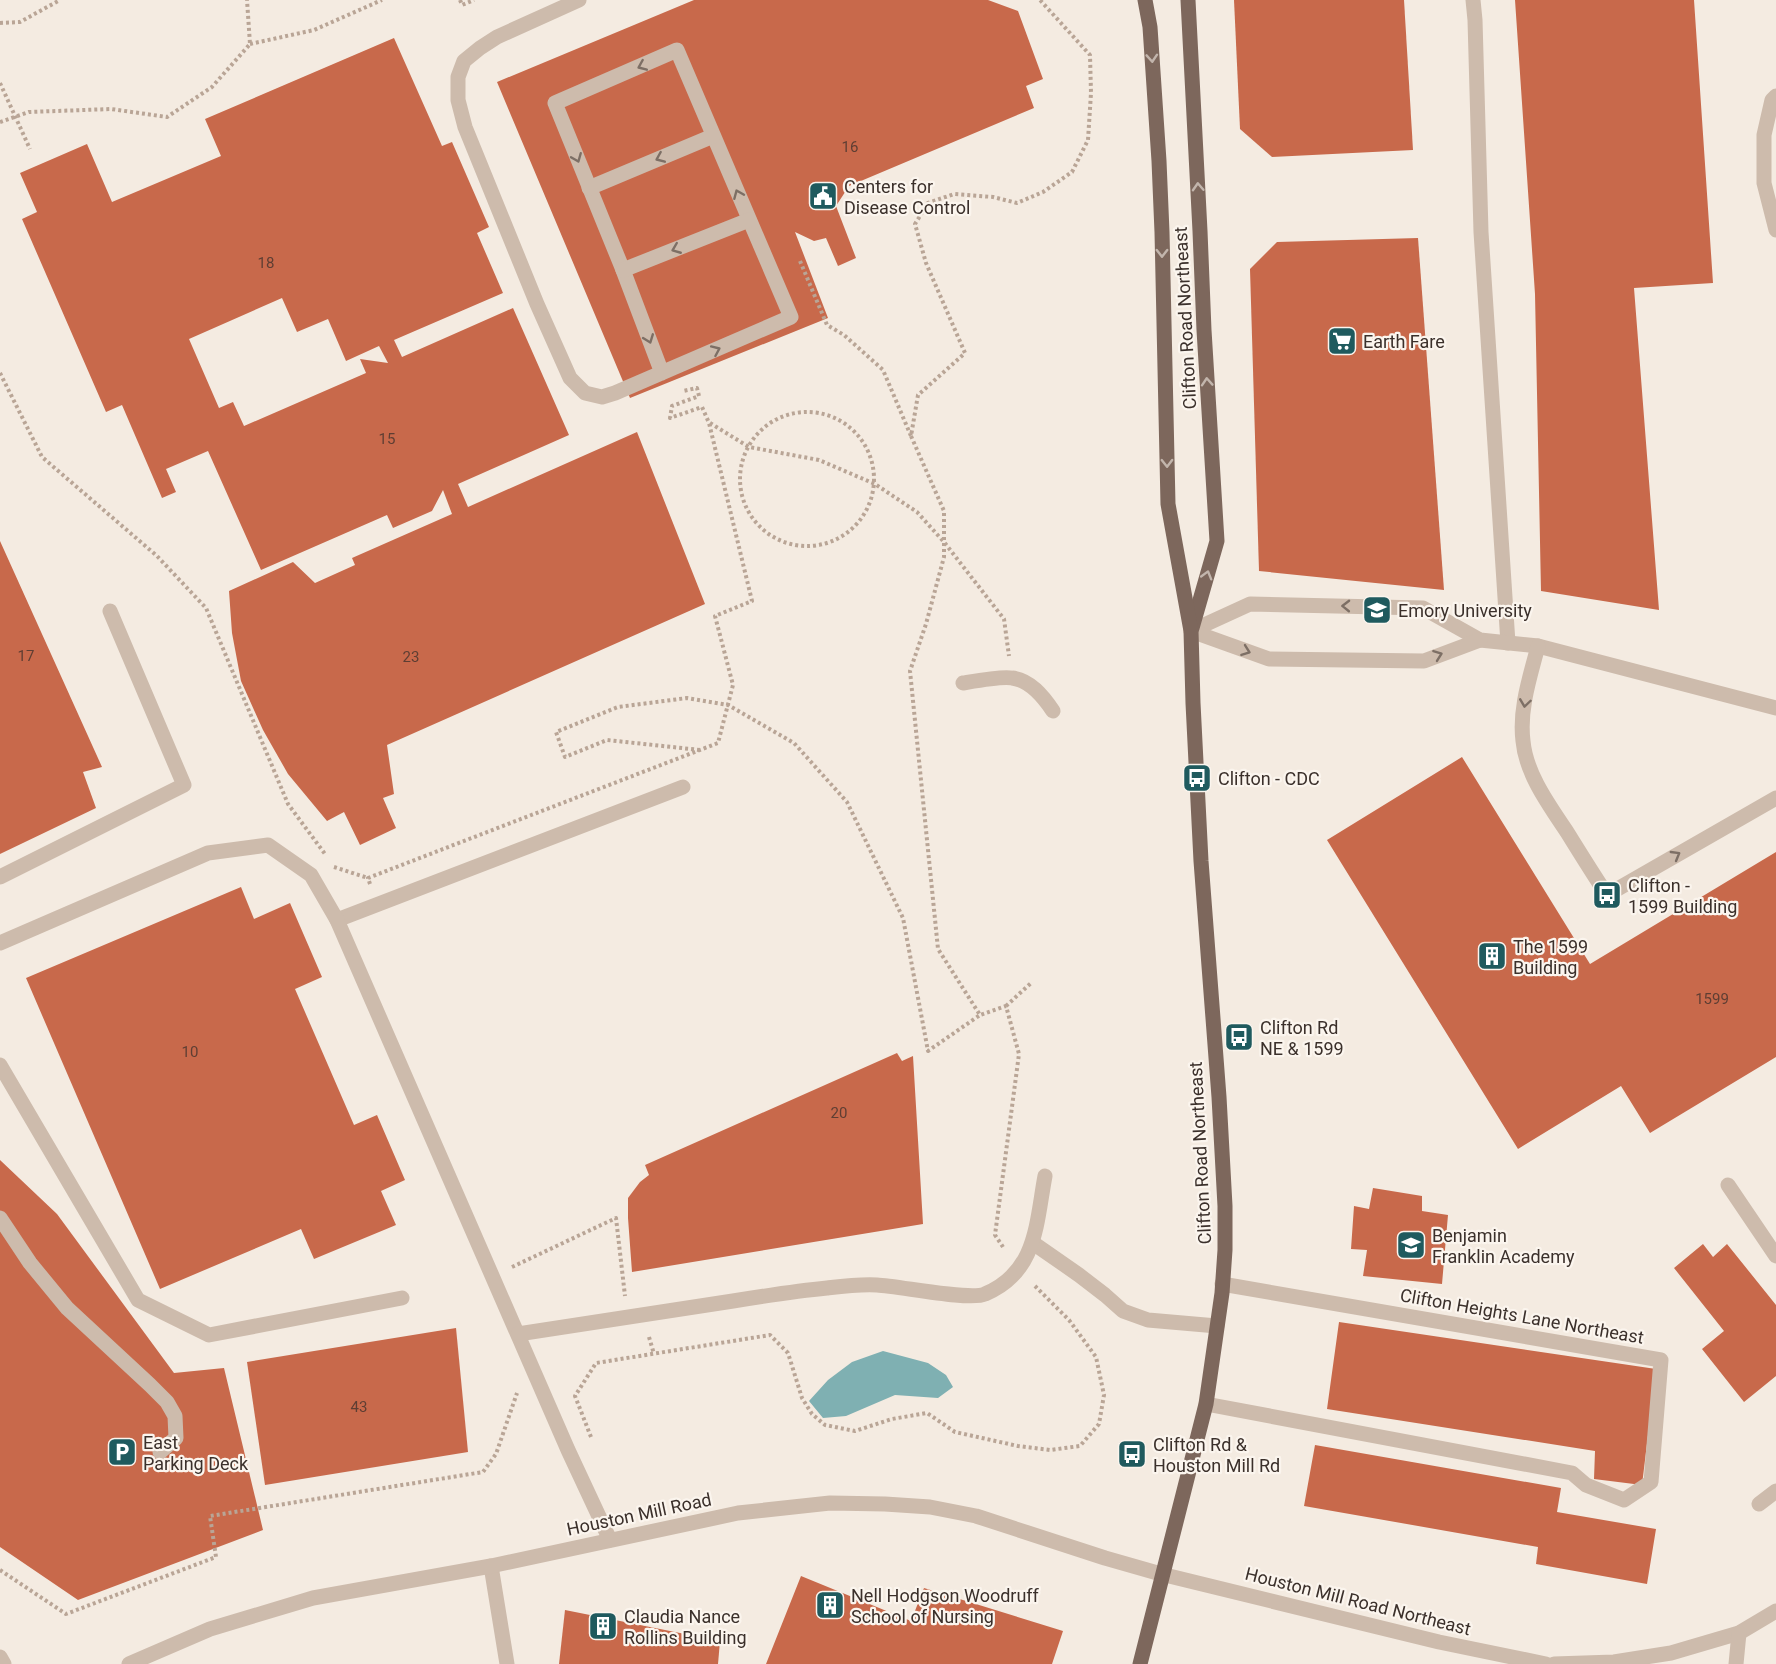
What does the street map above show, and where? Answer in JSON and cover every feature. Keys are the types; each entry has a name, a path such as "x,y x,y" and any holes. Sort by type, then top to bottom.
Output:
{"main road":[{"name":"Clifton Road Northeast","path":"1140,1664 1206,1404 1225,1251 1223,1170 1192,703 1191,631 1167,504 1160,161 1150,27 1145,0"},
{"name":"Clifton Road Northeast","path":"1188,0 1217,541 1191,631"}],"street":[{"path":"579,0 497,37 464,61 458,77 458,100 478,163 570,378 585,393 602,398 655,376 791,317 677,50 555,103 623,270 655,376"},
{"path":"1473,0 1481,232 1508,643"},
{"path":"1776,96 1772,100 1764,135 1764,183 1776,230"},
{"path":"589,188 714,136"},
{"path":"623,270 750,220"},
{"path":"1191,631 1250,604 1423,608 1480,640 1538,646 1776,708"},
{"path":"0,877 184,785 110,611"},
{"path":"1191,631 1269,659 1424,661 1480,640"},
{"path":"1538,646 1523,703 1523,741 1526,756 1532,773 1552,810 1607,895 1776,798"},
{"path":"963,683 1012,677 1029,684 1043,696 1053,711"},
{"path":"337,920 683,787"},
{"path":"0,943 208,853 268,845 311,875 337,920 568,1450 610,1540"},
{"path":"0,1065 138,1300 209,1335 402,1299"},
{"path":"518,1334 789,1292 864,1284 983,1296 1002,1284 1019,1269 1028,1256 1033,1243 1045,1176"},
{"path":"1728,1185 1776,1256"},
{"path":"0,1218 30,1263 67,1308 167,1402 175,1416 176,1438 160,1452"},
{"path":"1033,1243 1079,1275 1123,1311 1148,1320 1217,1326"},
{"name":"Clifton Heights Lane Northeast","path":"1206,1404 1572,1473 1586,1485 1624,1500 1652,1482 1661,1360 1222,1284"},
{"path":"1759,1504 1776,1491"},
{"name":"Houston Mill Road","path":"129,1664 210,1629 314,1598 491,1566 748,1512 830,1503 930,1507 976,1516 1161,1574"},
{"path":"491,1566 507,1664"},
{"name":"Houston Mill Road Northeast","path":"1161,1574 1428,1640 1546,1664"},
{"path":"1554,1664 1614,1662 1671,1653 1739,1633 1776,1611"},
{"path":"1736,1664 1739,1633"},
{"path":"0,1657 4,1664"}],"path":[{"path":"0,23 20,22 60,0"},
{"path":"247,0 250,44"},
{"path":"0,122 29,112 111,108 167,117 212,87 250,44 314,30 384,0"},
{"path":"460,0 462,5 474,0"},
{"path":"911,436 918,395 965,353 926,263 915,224 928,203 954,194 993,197 1017,202 1043,192 1072,172 1088,140 1091,93 1090,55 1040,0"},
{"path":"0,83 30,149"},
{"path":"800,261 827,325 844,335 883,370 944,511 945,556 910,671 938,949 980,1015"},
{"path":"0,373 42,456 157,556 206,608 288,804 336,869 368,878 718,743 733,685 715,616 752,601 709,423 702,406 670,418 672,406 699,396 697,388 663,396 653,389 655,376"},
{"path":"803,411 826,414 848,425 866,445 874,468 875,484 869,507 856,527 837,540 804,546 781,541 764,531 749,512 746,504 740,486 742,462 749,447 754,437 768,424 789,414 803,411"},
{"path":"709,423 749,447 819,460 875,484 917,512 944,542 1004,620 1012,677"},
{"path":"701,750 607,740 566,757 556,732 618,707 687,698 728,705 794,743 848,802 903,918 928,1051 980,1015 1006,1006 1031,983"},
{"path":"368,878 377,905"},
{"path":"568,1450 594,1446 575,1396 596,1363 770,1335 788,1353 802,1398 812,1414 825,1425 855,1431 892,1419 927,1413 955,1432 1018,1446 1050,1450 1080,1446 1099,1424 1101,1414 1104,1395 1096,1357 1069,1320 1019,1269 995,1235 1019,1054 1006,1006"},
{"path":"492,1276 616,1218 628,1317 647,1329 654,1354"},
{"path":"0,1570 66,1614 216,1557 210,1516 483,1472 496,1454 518,1390"}],"water":[{"path":"883,1351 928,1363 946,1375 953,1387 938,1398 895,1395 846,1416 823,1418 809,1401 828,1380 852,1362"}],"building":[{"path":"694,0 988,0 1018,11 1043,79 1026,86 1034,108 849,186 836,206 856,258 838,266 826,238 814,241 795,232 828,318 630,398 497,82"},
{"path":"1234,0 1404,0 1413,150 1272,157 1240,129"},
{"path":"1515,0 1694,0 1713,283 1634,288 1659,610 1541,591 1535,294"},
{"path":"394,38 442,146 452,142 489,227 477,233 503,293 394,340 402,357 513,308 569,435 458,484 468,507 637,432 705,604 387,745 394,794 383,798 396,828 360,845 344,812 327,821 288,774 263,730 241,681 232,633 229,591 293,562 315,583 355,565 352,558 452,514 443,490 432,511 393,528 387,515 261,570 208,451 166,469 176,492 162,498 122,405 106,412 22,219 37,212 20,173 87,144 112,202 221,156 205,119","holes":["282,298 297,332 328,319 346,361 379,346 388,363 360,359 366,373 244,426 233,402 219,408 189,339"]},
{"path":"1418,238 1444,590 1259,571 1250,269 1277,242"},
{"path":"0,541 102,767 83,772 96,808 0,854"},
{"name":"The 1599 Building","path":"1462,757 1590,964 1776,852 1776,1057 1650,1133 1621,1086 1518,1149 1327,840"},
{"path":"241,887 254,919 290,903 322,977 295,989 354,1125 377,1115 405,1180 381,1191 396,1225 314,1259 301,1229 160,1289 26,978"},
{"path":"897,1053 902,1061 913,1056 923,1224 632,1272 628,1198 640,1182 649,1175 645,1165"},
{"name":"East Parking Deck","path":"0,1160 57,1214 174,1373 224,1368 263,1530 78,1600 0,1547"},
{"path":"1373,1188 1422,1196 1422,1211 1448,1215 1442,1284 1363,1276 1367,1250 1351,1249 1354,1206 1369,1209"},
{"path":"1703,1244 1713,1257 1727,1244 1776,1305 1776,1376 1744,1402 1702,1349 1724,1331 1674,1268"},
{"path":"1339,1322 1656,1369 1642,1485 1594,1479 1595,1451 1327,1409"},
{"path":"456,1328 468,1452 265,1485 247,1362"},
{"path":"1315,1445 1561,1488 1557,1512 1656,1529 1647,1584 1536,1564 1538,1547 1304,1506"},
{"name":"Nell Hodgson Woodruff School of Nursing","path":"801,1576 911,1621 924,1588 1063,1631 1052,1664 766,1664"},
{"name":"Claudia Nance Rollins Building","path":"565,1610 720,1641 718,1664 559,1664"}],"place":[{"name":"Centers for Disease Control","path":"823,196"},
{"name":"Earth Fare","path":"1342,341"},
{"name":"Emory University","path":"1377,610"},
{"name":"Clifton - CDC","path":"1197,778"},
{"name":"Clifton - 1599 Building","path":"1607,895"},
{"name":"The 1599 Building","path":"1492,956"},
{"name":"Clifton Rd NE & 1599","path":"1239,1037"},
{"name":"Benjamin Franklin Academy","path":"1411,1245"},
{"name":"East Parking Deck","path":"122,1452"},
{"name":"Clifton Rd & Houston Mill Rd","path":"1132,1454"},
{"name":"Nell Hodgson Woodruff School of Nursing","path":"830,1605"},
{"name":"Claudia Nance Rollins Building","path":"603,1626"}]}
